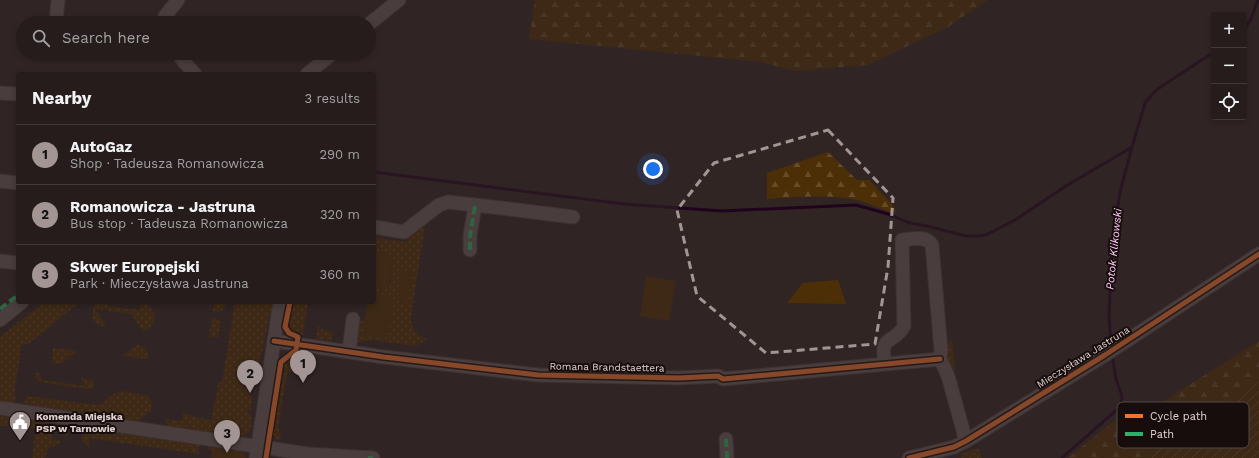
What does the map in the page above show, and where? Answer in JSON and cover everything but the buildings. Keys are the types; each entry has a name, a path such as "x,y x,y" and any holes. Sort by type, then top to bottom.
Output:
{"street":[{"path":"57,16 58,0"},
{"path":"165,16 178,0"},
{"path":"376,18 399,0"},
{"path":"183,60 193,72"},
{"path":"309,72 324,60"},
{"path":"0,93 16,94"},
{"path":"0,181 16,183"},
{"path":"376,227 404,232 439,205 448,202 573,217"},
{"path":"470,250 470,236 475,205"},
{"path":"885,364 884,346 888,340 898,334 904,326 902,240 923,239 930,242 932,245 941,350 940,359 948,376 966,441"},
{"name":"Mieczysława Jastruna","path":"909,458 954,447 966,441 1112,350 1259,254"},
{"path":"0,261 16,263"},
{"path":"0,320 20,304"},
{"path":"257,452 280,304"},
{"path":"345,351 350,319"},
{"name":"Romana Brandstaettera","path":"274,341 538,375 678,378 718,376 723,378 940,359"},
{"path":"0,408 257,452 373,458"},
{"path":"726,439 727,458"}],"highlighted area":[{"path":"828,130 893,198 888,267 875,344 766,353 697,296 677,210 714,163"}],"green space":[{"path":"535,0 988,0 948,27 868,65 795,71 761,62 529,39"},
{"path":"828,152 857,180 869,180 898,211 892,213 863,202 835,197 767,199 767,173"},
{"path":"425,224 411,318 416,332 428,339 416,346 372,340 354,343 356,320 365,321 368,304 376,304 376,287 389,289 394,255 377,252 376,238 407,242 409,231"},
{"path":"376,252 394,255 388,289 376,287"},
{"path":"401,271 413,272 408,302 397,300"},
{"path":"646,276 676,281 669,321 640,316"},
{"path":"838,280 846,304 787,303 803,283"},
{"path":"376,293 394,296 388,338 364,335 369,304 376,304"},
{"path":"41,304 78,304 27,345 22,344 14,395 17,396 14,403 0,401 0,337"},
{"path":"108,304 108,306 140,310 141,304 147,304 153,312 154,321 148,329 143,331 131,314 95,309 107,327 100,325 94,320 94,305"},
{"path":"214,304 226,304 225,307 220,312 213,311"},
{"path":"235,304 274,304 272,317 269,317 253,390 250,390 249,396 252,396 251,410 248,410 247,413 251,414 252,424 250,432 243,436 168,426 165,419 182,421 183,413 211,420 219,382 222,382"},
{"path":"293,304 308,304 303,334 307,336 294,332 289,326"},
{"path":"212,318 221,320 217,338 209,337"},
{"path":"318,326 320,327 319,329 333,332 332,341 316,339"},
{"path":"952,340 955,370 951,371 946,350 947,346"},
{"path":"1259,341 1259,381 1227,402 1163,402"},
{"path":"137,345 146,349 148,359 122,356"},
{"path":"53,348 77,351 61,364 52,363"},
{"path":"299,351 309,353 309,358 296,358 294,373 287,373 278,427 281,435 280,440 277,440 272,434 284,362"},
{"path":"36,372 38,372 42,380 86,386 81,378 91,380 94,382 94,386 91,389 86,389 39,382 35,377"},
{"path":"1259,381 1259,458 1145,458 1159,448 1249,448 1249,402 1227,402"},
{"path":"123,391 148,396 152,402 151,411 138,421 30,405 24,402 28,396 96,405 100,404 115,393"},
{"path":"0,416 68,426 68,436 62,435 62,430 53,428 52,439 61,441 60,444 48,448 45,458 32,458 36,429 0,426"},
{"path":"1117,419 1117,448 1159,448 1145,458 1068,458"},
{"path":"84,428 199,445 198,454 89,438 89,448 82,441"},
{"path":"208,447 239,451 243,453 246,458 211,458 212,450 207,449"},
{"path":"978,448 982,458 962,458 960,454"}],"waterway":[{"name":"Potok Klikowski","path":"1247,25 1258,0"},
{"name":"Potok Klikowski","path":"1111,346 1109,315 1110,290 1112,249 1117,213 1120,192 1145,103 1156,90 1211,54"},
{"path":"376,172 624,204 722,211 856,205 888,214 910,223 966,236 979,236 986,235 1015,220 1066,186 1132,147"},
{"name":"Potok Klikowski","path":"1112,354 1116,379 1122,396 1121,402"},
{"name":"Potok Klikowski","path":"1062,458 1117,410"}],"marked path":[{"path":"470,250 470,236 475,205"},
{"path":"0,309 16,297"},
{"path":"726,439 727,458"},
{"path":"368,458 373,458"}],"cycle path":[{"path":"909,458 954,447 966,441 1105,355 1259,254"},
{"path":"266,458 281,362 296,350 298,337 289,333 285,327 290,304"},
{"path":"274,341 384,357 538,375 679,378 718,376 723,379 940,359"}],"place":[{"name":"AutoGaz","path":"303,383"},
{"name":"Romanowicza - Jastruna","path":"250,393"},
{"name":"Komenda Miejska PSP w Tarnowie","path":"20,442"},
{"name":"Skwer Europejski","path":"227,453"}]}
